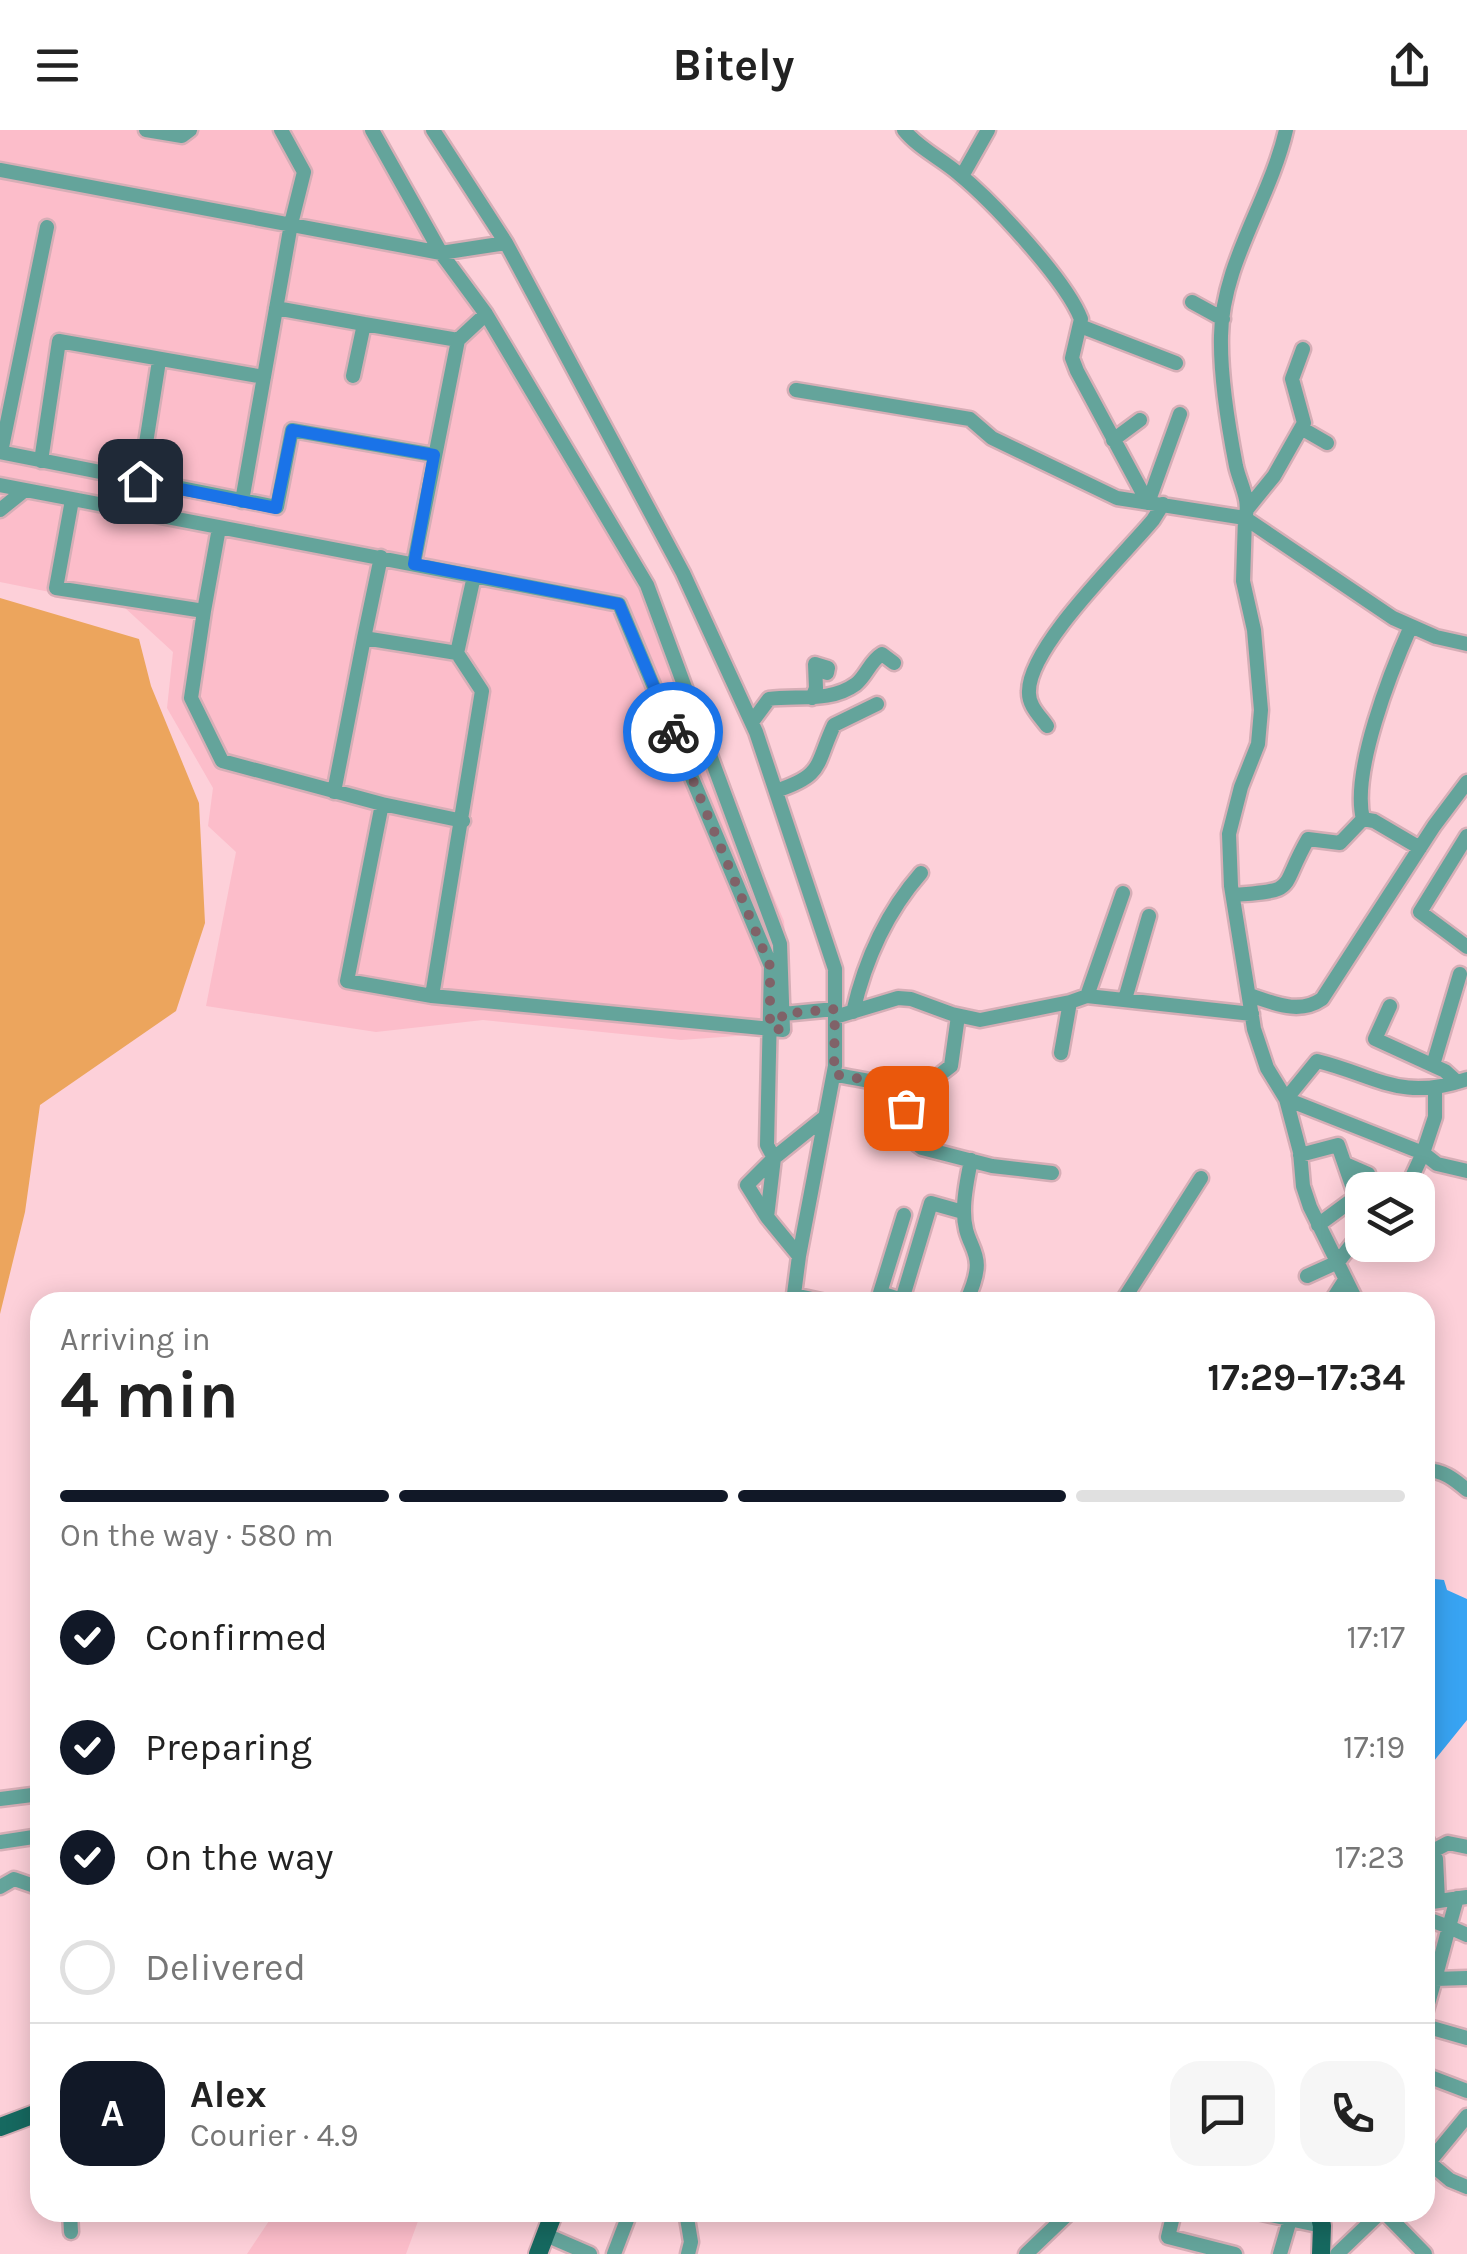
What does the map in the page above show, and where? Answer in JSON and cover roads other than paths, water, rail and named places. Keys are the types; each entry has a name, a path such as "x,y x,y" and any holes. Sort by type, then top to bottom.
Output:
{"main road":[{"path":"0,2127 30,2116"},
{"path":"538,2254 551,2222"},
{"path":"1321,2222 1321,2254"}],"street":[{"path":"151,130 182,136 190,130"},
{"path":"242,500 291,224 304,172 281,130"},
{"path":"372,130 441,253 486,314 647,586 780,944 783,1030 432,996 347,982 382,804"},
{"path":"434,130 506,242 684,573 752,722 835,969 834,1074 798,1256 795,1292"},
{"path":"904,130 962,176 1057,277 1080,314 1072,358 1113,440 1155,504"},
{"path":"962,176 988,130"},
{"path":"1286,130 1272,177 1236,260 1221,334 1230,429 1247,513 1243,582 1256,645 1260,710 1258,744 1229,834 1232,895 1252,1014 1266,1068 1286,1099 1300,1156 1302,1186 1352,1292"},
{"path":"0,170 441,253 506,242"},
{"path":"47,228 1,452 276,508 292,430 434,455"},
{"path":"1192,302 1223,319"},
{"path":"276,308 458,340"},
{"path":"414,564 458,340 486,314"},
{"path":"352,376 364,324"},
{"path":"1080,326 1176,363"},
{"path":"41,462 59,340 264,377"},
{"path":"1247,513 1274,476 1304,423 1292,379 1303,349"},
{"path":"140,481 160,361"},
{"path":"796,390 970,419 992,438 1117,498 1247,513 1393,618 1467,644"},
{"path":"1046,726 1028,693 1032,675 1049,642 1153,520 1180,414"},
{"path":"1113,440 1140,420"},
{"path":"1301,428 1328,442"},
{"path":"0,485 619,604 770,966 767,1145 774,1158 766,1216"},
{"path":"0,510 26,490"},
{"path":"72,500 56,588 204,612"},
{"path":"219,528 191,698 222,762 463,821"},
{"path":"334,792 381,557"},
{"path":"432,996 482,690 457,653 474,576"},
{"path":"1363,819 1359,804 1376,721 1411,626"},
{"path":"364,638 457,653"},
{"path":"752,722 768,699 812,698 851,688 860,671 874,658 882,654 894,663"},
{"path":"812,698 816,664 828,668 826,673"},
{"path":"776,791 797,784 819,769 834,725 877,704"},
{"path":"1249,995 1292,1008 1313,1005 1322,999 1467,782"},
{"path":"1232,895 1276,892 1290,880 1308,839 1340,844 1363,819"},
{"path":"1363,819 1420,848"},
{"path":"1464,939 1430,922 1420,912 1467,836"},
{"path":"853,1012 864,968 876,942 898,902 922,873"},
{"path":"1088,996 1123,893"},
{"path":"1125,999 1149,916"},
{"path":"1434,1065 1460,974"},
{"path":"782,1014 853,1012 898,998 911,998 980,1020 1088,996 1252,1014"},
{"path":"1061,1054 1070,1002"},
{"path":"1390,1006 1375,1039 1462,1081"},
{"path":"898,1092 928,1083 951,1066 958,1016"},
{"path":"1286,1099 1316,1061 1401,1088 1435,1090 1462,1081"},
{"path":"834,1074 898,1092 906,1108 905,1129 922,1148 1033,1173 1052,1173"},
{"path":"1414,1172 1435,1117 1435,1090"},
{"path":"1286,1099 1423,1153 1436,1164 1467,1171"},
{"path":"798,1256 747,1185 825,1117"},
{"path":"1300,1156 1338,1145 1345,1164 1363,1172"},
{"path":"970,1160 963,1212 979,1265 971,1292"},
{"path":"1128,1292 1202,1178"},
{"path":"904,1292 931,1203 963,1212"},
{"path":"1318,1226 1345,1208"},
{"path":"880,1292 904,1215"},
{"path":"1306,1276 1338,1262 1345,1253"},
{"path":"1337,1292 1345,1280"},
{"path":"1435,1470 1452,1477 1467,1490"},
{"path":"0,1799 30,1795"},
{"path":"0,1842 30,1838"},
{"path":"1435,1845 1467,1847"},
{"path":"0,1887 14,1880 30,1885"},
{"path":"1435,1901 1462,1898 1435,1967"},
{"path":"1435,1922 1467,1935"},
{"path":"1435,1980 1467,1978"},
{"path":"1435,2029 1467,2038"},
{"path":"1435,2078 1467,2091"},
{"path":"1435,2153 1467,2116"},
{"path":"1435,2169 1467,2186"},
{"path":"70,2222 71,2232"},
{"path":"614,2254 626,2222"},
{"path":"688,2222 691,2242 688,2254"},
{"path":"1026,2254 1060,2222"},
{"path":"1172,2222 1168,2237 1234,2254"},
{"path":"1280,2254 1290,2222"},
{"path":"1336,2254 1371,2222"},
{"path":"1392,2222 1425,2254"},
{"path":"546,2235 590,2254"}],"water":[{"path":"1435,1579 1444,1580 1447,1590 1467,1599 1467,1720 1435,1760"}]}
